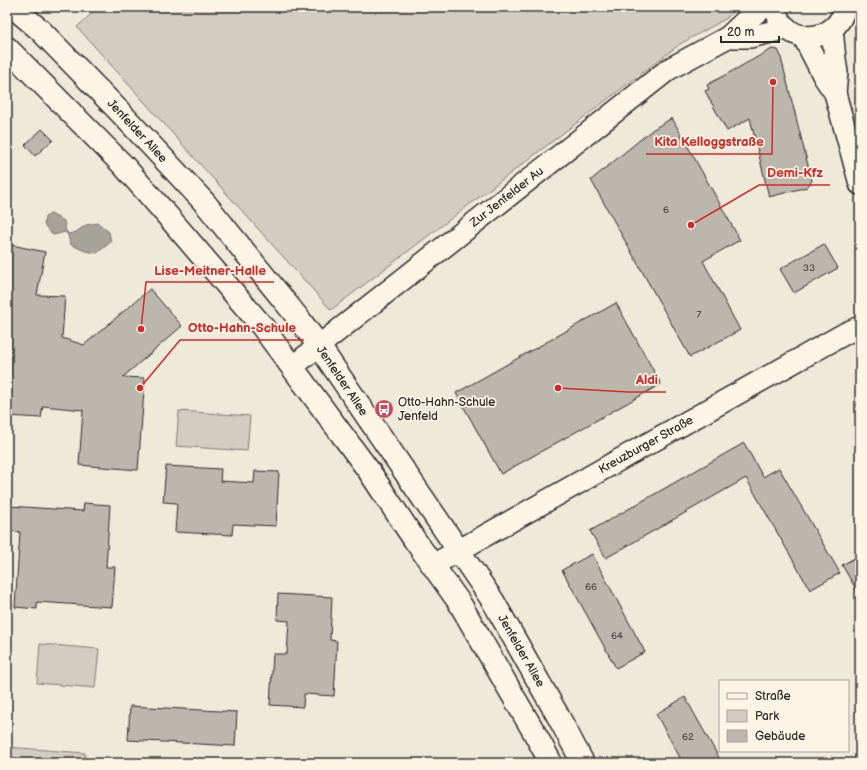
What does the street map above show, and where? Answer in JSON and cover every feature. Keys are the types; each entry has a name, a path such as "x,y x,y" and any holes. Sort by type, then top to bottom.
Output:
{"main road":[{"name":"Jenfelder Allee","path":"13,7 40,30 205,203 299,319 493,601 583,763"},
{"path":"7,48 124,165 262,326 369,471 414,539 459,602 551,763"}],"street":[{"name":"Zur Jenfelder Au","path":"292,367 669,69 728,37 744,22 764,7"},
{"path":"775,7 779,18 795,32 835,93 860,184"},
{"name":"Zur Jenfelder Au","path":"728,37 750,37 795,32 812,37 818,36 825,34 845,17"},
{"path":"835,93 837,73 834,52 845,17"},
{"name":"Kreuzburger Straße","path":"433,566 840,336 860,327"}],"green space":[{"path":"99,7 736,7 727,18 680,44 331,310 77,27"},
{"path":"179,411 250,416 247,451 176,446"},
{"path":"40,644 99,649 95,688 37,683"},
{"path":"7,747 85,753 84,763 7,763"}],"shaded area":[{"path":"51,214 64,221 66,231 69,234 76,232 86,225 98,223 109,232 111,242 97,253 85,251 70,244 68,235 65,232 53,235 44,225 45,217"}],"building":[{"path":"772,49 778,50 780,54 812,181 807,187 769,197 750,118 727,131 705,91 709,89 707,85"},
{"path":"672,118 740,240 703,261 740,330 690,357 591,180 652,130"},
{"path":"42,129 53,140 35,156 25,145"},
{"path":"7,244 45,252 37,295 65,296 62,338 84,345 150,289 182,326 123,377 145,378 138,470 79,465 83,410 43,406 41,418 7,416"},
{"path":"824,244 838,268 794,293 780,269"},
{"path":"616,303 661,384 501,474 456,393"},
{"path":"744,443 763,477 779,468 840,573 810,590 746,478 606,558 590,531"},
{"path":"166,466 221,469 220,481 254,483 255,471 279,472 276,526 233,524 232,535 175,532 177,503 163,502"},
{"path":"84,503 110,505 106,567 115,567 112,607 37,602 37,609 15,607 20,532 7,531 9,506 83,511"},
{"path":"592,554 645,652 616,668 562,570"},
{"path":"860,555 860,596 842,565"},
{"path":"278,594 332,597 330,640 337,641 334,696 304,694 303,707 270,705 273,654 287,654 289,621 277,620"},
{"path":"685,697 722,763 683,763 656,714"},
{"path":"130,706 237,712 235,746 128,740"}],"place":[{"name":"Kita Kelloggstraße","path":"773,82"},
{"name":"Demi-Kfz","path":"691,225"},
{"name":"Lise-Meitner-Halle","path":"141,329"},
{"name":"Otto-Hahn-Schule","path":"140,388"},
{"name":"Aldi","path":"558,388"},
{"name":"Otto-Hahn-Schule Jenfeld","path":"384,409"}]}
